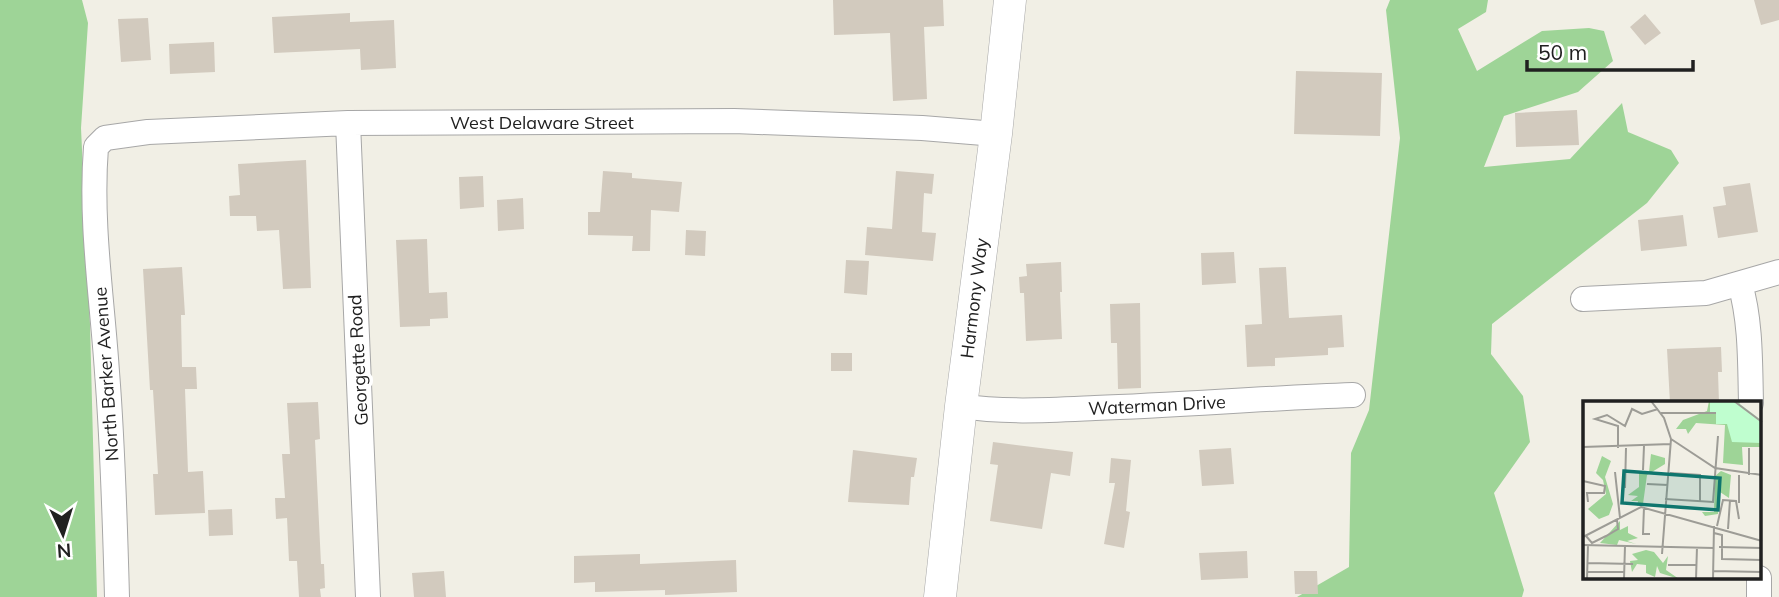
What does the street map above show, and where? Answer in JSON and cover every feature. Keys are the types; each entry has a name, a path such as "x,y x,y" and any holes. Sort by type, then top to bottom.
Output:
{"street":[{"name":"Harmony Way","path":"940,597 1010,0"},
{"name":"West Delaware Street","path":"96,151 96,147 105,138 114,135 348,123 734,121 922,128 996,134"},
{"name":"Georgette Road","path":"348,123 368,597"},
{"name":"North Barker Avenue","path":"96,151 94,192 108,374 117,597"},
{"path":"1583,299 1706,293 1779,272"},
{"path":"1740,284 1744,299 1751,401"},
{"name":"Waterman Drive","path":"961,406 1044,410 1353,395"}],"green space":[{"path":"0,0 82,0 88,23 81,128 90,324 97,597 0,597"},
{"path":"1390,0 1488,0 1486,12 1458,29 1477,71 1542,31 1589,28 1604,31 1613,61 1578,92 1504,116 1484,167 1570,159 1622,103 1628,132 1671,150 1679,163 1647,203 1492,324 1491,354 1523,396 1530,442 1494,493 1524,590 1522,597 1297,597 1349,567 1351,453 1369,410 1400,138 1386,10"}],"building":[{"path":"833,0 943,0 944,26 924,27 927,99 893,101 890,33 834,35"},
{"path":"1754,0 1779,0 1779,20 1761,25"},
{"path":"350,13 350,22 394,20 396,68 361,70 360,49 274,53 272,17"},
{"path":"1645,14 1661,33 1645,45 1630,27"},
{"path":"148,18 151,60 121,62 118,19"},
{"path":"214,42 215,72 170,74 169,44"},
{"path":"1296,71 1382,73 1380,136 1294,134"},
{"path":"1577,110 1579,145 1516,147 1515,113"},
{"path":"306,160 311,288 283,289 279,230 257,231 256,216 230,216 229,196 240,195 238,164"},
{"path":"603,171 632,173 632,178 682,182 679,212 651,210 650,251 632,251 633,236 588,235 588,212 600,212"},
{"path":"896,171 934,174 932,194 924,193 922,232 936,233 933,261 865,255 867,227 892,229"},
{"path":"483,176 484,207 460,209 459,177"},
{"path":"1750,183 1758,232 1718,238 1713,207 1726,205 1723,187"},
{"path":"523,198 524,229 498,231 497,200"},
{"path":"1683,215 1687,246 1641,251 1638,220"},
{"path":"686,230 706,231 705,256 685,255"},
{"path":"427,239 429,293 447,292 448,318 430,319 430,326 400,327 396,240"},
{"path":"1234,252 1236,283 1202,285 1201,253"},
{"path":"846,260 869,261 867,295 844,293"},
{"path":"1061,262 1062,339 1026,341 1024,293 1020,293 1019,277 1027,276 1026,264"},
{"path":"182,267 185,315 181,315 182,367 196,367 197,389 185,389 188,472 203,471 205,513 155,515 153,474 158,474 143,269"},
{"path":"1286,267 1289,318 1342,315 1344,347 1328,348 1328,355 1275,358 1275,366 1247,367 1245,325 1262,324 1259,268"},
{"path":"1140,303 1141,388 1118,389 1117,343 1111,343 1110,304"},
{"path":"1721,347 1719,401 1670,401 1667,349"},
{"path":"831,353 852,353 852,371 831,371"},
{"path":"318,402 320,439 315,440 321,564 324,564 325,588 320,589 321,597 299,597 297,561 289,561 287,518 276,519 275,498 285,498 282,454 290,454 287,403"},
{"path":"993,442 1073,452 1070,476 1051,473 1042,529 990,521 998,465 990,464"},
{"path":"1231,448 1234,484 1202,486 1199,450"},
{"path":"853,450 917,458 914,477 911,477 909,505 848,502"},
{"path":"1111,458 1131,460 1126,511 1130,512 1124,548 1104,544 1115,483 1109,483"},
{"path":"232,509 233,535 209,536 208,510"},
{"path":"1247,551 1248,578 1201,580 1199,553"},
{"path":"640,554 640,564 736,560 737,592 665,595 665,590 595,592 595,582 574,583 574,556"},
{"path":"444,571 446,597 414,597 412,573"},
{"path":"1294,571 1317,571 1318,594 1295,594"}]}
